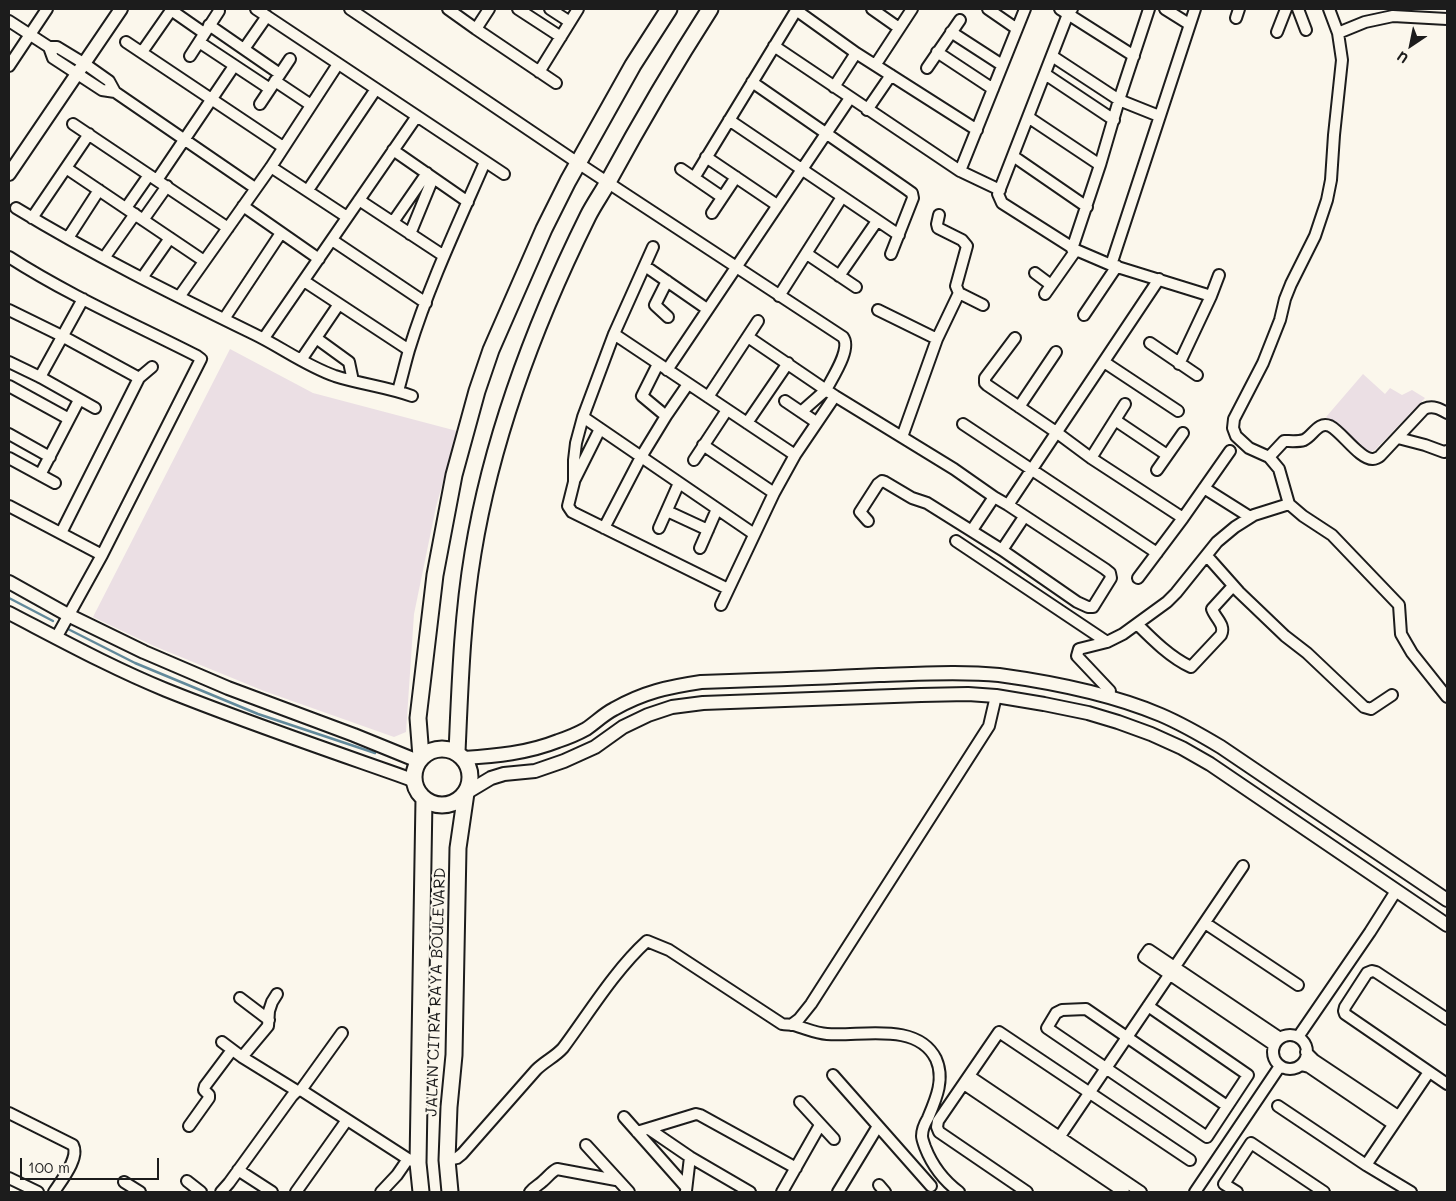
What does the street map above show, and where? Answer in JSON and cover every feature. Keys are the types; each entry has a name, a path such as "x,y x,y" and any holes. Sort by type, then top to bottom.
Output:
{"main road":[{"path":"419,759 418,718 433,588 454,475 477,392 500,328 544,229 578,163 634,65 669,9"},
{"path":"460,756 463,634 473,553 494,459 529,350 589,214 710,9"},
{"path":"434,749 450,749 460,756 468,766 470,775 470,784 466,793 459,800 451,804 441,805 432,803 424,798 419,793 414,780 414,770 419,759 434,749"},
{"name":"JALAN CITRA RAYA BOULEVARD","path":"450,1192 447,1160 449,1107 454,1055 458,848 466,793"},
{"name":"JALAN CITRA RAYA BOULEVARD","path":"421,1192 413,1161 424,798"}],"street":[{"path":"9,66 47,9"},
{"path":"9,174 81,77 122,9"},
{"path":"142,52 171,9 204,33 234,66 275,82 311,105"},
{"path":"256,9 504,174"},
{"path":"350,9 845,340 845,351 830,393 816,422 774,493 721,604"},
{"path":"448,9 556,83"},
{"path":"476,29 489,9"},
{"path":"518,9 560,37"},
{"path":"550,9 570,22"},
{"path":"539,72 578,9"},
{"path":"694,178 797,9 856,53 977,130"},
{"path":"872,9 899,28"},
{"path":"876,64 912,9"},
{"path":"988,9 1017,29"},
{"path":"960,171 1025,9"},
{"path":"1045,294 1074,250 1114,120 1118,100 1148,12 1137,9"},
{"path":"1165,9 1189,24"},
{"path":"1084,315 1114,265 1159,116 1195,9"},
{"path":"1277,32 1286,9"},
{"path":"1298,9 1306,30"},
{"path":"1329,9 1338,33 1342,60 1331,180 1327,200 1315,236 1285,299 1280,320 1263,363 1233,424 1236,436 1249,448 1268,457 1279,469 1289,504 1303,516 1332,535 1399,606 1401,634 1412,653 1447,697"},
{"path":"190,56 219,11"},
{"path":"1134,56 1067,11 1052,56 998,194 1002,203 1074,250 1211,296"},
{"path":"244,49 267,16"},
{"path":"1338,33 1365,22 1393,16 1447,19"},
{"path":"927,68 960,20"},
{"path":"9,21 48,47 57,47 88,66 109,81 114,92"},
{"path":"951,32 1002,65"},
{"path":"204,33 244,49 275,82"},
{"path":"126,42 283,147"},
{"path":"774,46 960,171 1000,190"},
{"path":"48,47 53,58 96,87 114,92 255,188"},
{"path":"938,52 993,90"},
{"path":"834,87 856,53"},
{"path":"1052,56 1118,100 1159,116"},
{"path":"260,104 290,59"},
{"path":"179,297 270,167 338,64"},
{"path":"104,258 135,214 153,178 185,140 234,66"},
{"path":"1045,74 1114,120"},
{"path":"867,110 891,75"},
{"path":"752,82 826,132 913,195 891,254"},
{"path":"308,190 376,89"},
{"path":"667,370 850,98"},
{"path":"264,338 417,116"},
{"path":"1028,117 1100,165"},
{"path":"729,120 898,235"},
{"path":"73,124 228,228"},
{"path":"32,218 89,134"},
{"path":"393,150 468,202"},
{"path":"1013,156 1087,206"},
{"path":"706,157 777,205"},
{"path":"398,391 409,350 444,256 486,162"},
{"path":"270,167 308,190 348,218"},
{"path":"66,168 204,261"},
{"path":"681,169 722,197"},
{"path":"393,222 430,176"},
{"path":"410,234 430,176"},
{"path":"712,213 736,177"},
{"path":"135,214 166,186"},
{"path":"68,238 99,190"},
{"path":"779,296 842,197"},
{"path":"359,200 444,256"},
{"path":"243,206 319,259"},
{"path":"16,208 104,258 264,338 301,360 334,375 412,396"},
{"path":"939,215 938,228 962,240 967,246 956,288 960,293 983,305"},
{"path":"839,276 877,221"},
{"path":"224,319 282,233"},
{"path":"142,278 170,238"},
{"path":"332,240 426,303"},
{"path":"574,482 576,443 583,417 614,334 653,247"},
{"path":"807,254 856,287"},
{"path":"9,257 83,299 201,359 102,555 57,636"},
{"path":"645,266 707,309"},
{"path":"1035,273 1051,284"},
{"path":"1179,364 1220,275"},
{"path":"1008,505 1159,279"},
{"path":"304,281 409,350"},
{"path":"667,281 655,304 668,317"},
{"path":"902,437 937,339 960,293"},
{"path":"40,378 83,299"},
{"path":"301,360 339,304"},
{"path":"9,310 62,336 138,378"},
{"path":"878,310 937,339"},
{"path":"708,397 758,321"},
{"path":"614,334 795,455"},
{"path":"748,337 830,393 954,469 1110,573 1111,578 1093,607 1088,608 972,530 927,503 912,498 882,481 878,484 860,512 868,521"},
{"path":"316,338 349,362 353,381"},
{"path":"1015,338 985,378 985,383 1091,458 1183,518"},
{"path":"1150,343 1197,375"},
{"path":"1019,407 1056,352"},
{"path":"9,362 95,408"},
{"path":"1104,362 1178,411"},
{"path":"746,423 788,363"},
{"path":"658,364 642,396 666,416"},
{"path":"60,533 138,378 152,367"},
{"path":"604,528 641,457 688,384"},
{"path":"9,386 70,419"},
{"path":"801,412 830,393"},
{"path":"40,475 79,400"},
{"path":"784,401 816,422"},
{"path":"1091,458 1126,404"},
{"path":"1268,457 1284,442 1304,440 1320,426 1328,426 1336,430 1367,458 1374,459 1380,456 1427,408 1434,407 1447,413"},
{"path":"694,460 727,410"},
{"path":"583,417 754,534"},
{"path":"1115,420 1167,455"},
{"path":"963,424 1157,553"},
{"path":"600,429 574,482 568,508 572,512 728,589"},
{"path":"1157,470 1183,433"},
{"path":"9,434 50,457"},
{"path":"1398,438 1444,452 1447,451"},
{"path":"703,445 774,493"},
{"path":"1138,578 1230,451"},
{"path":"9,458 55,483"},
{"path":"659,528 680,483"},
{"path":"1204,488 1250,517"},
{"path":"972,530 994,497"},
{"path":"1110,698 1110,691 1077,656 1079,649 1107,642 1123,634 1167,602 1217,542 1229,532 1250,517 1278,506 1289,504"},
{"path":"9,506 102,555"},
{"path":"700,548 717,509"},
{"path":"667,511 708,530"},
{"path":"1002,550 1024,517"},
{"path":"956,541 1107,642"},
{"path":"1207,556 1233,586 1364,707 1371,709 1392,696"},
{"path":"9,582 66,619 223,686 419,759"},
{"path":"1137,624 1170,654 1191,667 1221,635 1222,626 1212,609 1233,586"},
{"path":"9,613 57,636 91,656 165,689 266,729 414,780"},
{"path":"460,756 501,755 531,750 557,742 584,730 612,710 640,696 676,686 701,682 912,674 999,675 1048,683 1110,698 1159,714 1191,729 1221,747 1447,900"},
{"path":"791,1024 799,1019 810,1004 989,726 999,675"},
{"path":"466,793 491,778 504,774 535,771 564,761 595,747 623,727 648,715 672,708 703,703 921,695 968,694 996,696 1044,704 1118,722 1182,748 1210,764 1447,925"},
{"path":"1056,1141 1243,866"},
{"path":"1298,1038 1407,874"},
{"path":"1205,923 1298,985"},
{"path":"447,1160 457,1158 462,1154 536,1070 548,1059 557,1055 613,980 637,950 647,941 669,950 782,1024 791,1024 827,1034 889,1034 906,1036 920,1042 936,1059 940,1072 939,1088 925,1123 922,1136 929,1158 937,1170 959,1192"},
{"path":"1447,1019 1372,970 1367,973 1345,1007 1344,1012 1447,1084"},
{"path":"1172,971 1277,1042"},
{"path":"242,1057 268,1026 270,1007 277,994"},
{"path":"240,998 269,1020"},
{"path":"1148,1006 1248,1075 1207,1137 1047,1028 1056,1013 1062,1010 1086,1010 1227,1106"},
{"path":"1027,1192 939,1132 937,1127 938,1121 999,1032 1190,1160"},
{"path":"221,1192 292,1096 299,1090 342,1033"},
{"path":"1290,1035 1298,1038 1304,1044 1306,1052 1304,1061 1293,1068 1288,1069 1280,1066 1273,1056 1277,1042 1290,1035"},
{"path":"222,1042 242,1057 413,1161 381,1192"},
{"path":"189,1126 209,1098 209,1095 204,1090 205,1086 232,1050"},
{"path":"1306,1052 1314,1060 1396,1120"},
{"path":"1301,1064 1396,1120"},
{"path":"1195,1192 1280,1066"},
{"path":"1366,1165 1429,1072"},
{"path":"833,1075 931,1186"},
{"path":"966,1080 1056,1141 1124,1192"},
{"path":"800,1102 834,1139"},
{"path":"1278,1106 1366,1165 1411,1192"},
{"path":"9,1113 73,1145 75,1148 74,1159 54,1192"},
{"path":"637,1132 700,1114 796,1168"},
{"path":"624,1117 686,1190"},
{"path":"296,1192 347,1120"},
{"path":"782,1192 820,1125"},
{"path":"838,1192 878,1126"},
{"path":"649,1128 690,1157 750,1192"},
{"path":"1056,1141 1141,1192"},
{"path":"1237,1192 1224,1184 1251,1144 1324,1192"},
{"path":"586,1145 629,1192"},
{"path":"686,1190 690,1157"},
{"path":"238,1170 272,1192"},
{"path":"530,1192 556,1170 616,1180"},
{"path":"9,1178 38,1192"},
{"path":"187,1181 201,1192"},
{"path":"124,1182 140,1192"}],"shaded area":[{"path":"230,349 313,393 457,431 436,507 414,614 406,732 394,737 264,691 154,646 93,617"},
{"path":"1363,374 1385,394 1390,388 1402,395 1412,390 1425,398 1375,450 1368,453 1326,417"}],"waterway":[{"path":"9,598 53,621"},
{"path":"66,628 135,663 258,714 375,753"}]}
